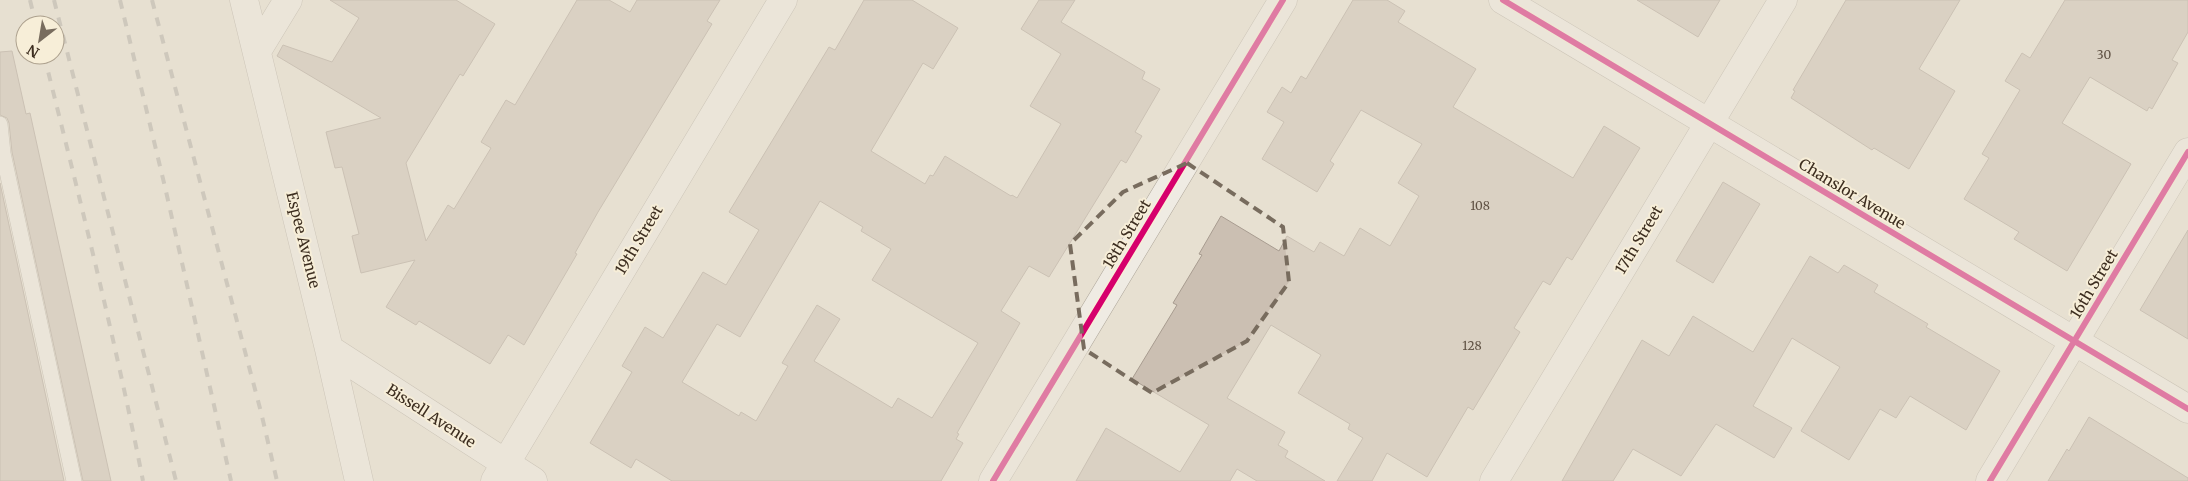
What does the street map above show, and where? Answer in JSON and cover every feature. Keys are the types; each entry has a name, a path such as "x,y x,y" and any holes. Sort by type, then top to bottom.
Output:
{"street":[{"name":"Espee Avenue","path":"244,0 329,349 359,481"},
{"path":"257,51 288,0"},
{"name":"19th Street","path":"500,473 783,0"},
{"name":"18th Street","path":"993,481 1283,0"},
{"name":"Chanslor Avenue","path":"1503,0 2188,409"},
{"name":"17th Street","path":"1494,481 1784,0"},
{"name":"16th Street","path":"1990,481 2188,152"},
{"name":"Bissell Avenue","path":"329,349 500,473 533,481"}],"lane":[{"path":"0,124 2,154 74,481"}],"highlighted area":[{"path":"1187,163 1283,227 1289,282 1247,341 1152,393 1084,349 1070,244 1123,192"}],"building":[{"path":"330,0 456,0 495,24 463,76 460,74 406,163 426,241 448,205 454,209 491,148 481,142 506,100 515,105 577,0 609,0 630,12 637,0 720,0 707,21 712,24 598,212 575,253 577,254 524,345 508,335 490,364 419,321 416,325 386,307 415,260 361,273 352,236 359,234 342,167 335,168 326,132 381,118 277,56 283,45 332,62 359,18"},
{"path":"864,0 912,0 958,28 933,69 923,63 871,151 925,184 930,175 933,176 945,156 1017,198 1061,124 1030,106 1061,54 1021,29 1039,0 1075,0 1061,22 1145,72 1142,79 1160,89 1135,132 1142,136 1126,163 1121,160 1049,277 1029,266 1001,311 1020,323 957,433 959,434 956,439 963,443 941,481 672,481 636,459 631,468 590,443 632,372 622,366 645,327 663,338 703,272 726,285 759,230 729,212 829,47 835,50","holes":["820,201 863,227 861,231 891,249 872,280 978,343 932,418 898,398 892,408 814,361 840,319 817,305 782,363 788,366 756,421 741,412 739,416 682,382 717,324 740,337"]},
{"path":"1353,0 1387,0 1405,11 1398,22 1476,69 1453,107 1573,178 1604,126 1640,148 1572,260 1567,257 1550,285 1543,281 1514,328 1520,332 1473,410 1468,407 1427,477 1387,453 1372,481 1337,481 1363,438 1348,429 1350,424 1298,393 1321,355 1271,325 1227,398 1285,432 1278,445 1288,451 1285,457 1325,481 1257,481 1237,469 1230,481 1076,481 1106,428 1180,472 1209,425 1132,379 1177,305 1173,303 1202,255 1199,254 1221,216 1279,251 1287,236 1314,252 1320,242 1344,256 1360,228 1390,246 1419,196 1398,183 1422,144 1361,110 1330,161 1334,164 1317,192 1262,159 1284,122 1267,112 1282,87 1291,93 1301,76 1306,79"},
{"path":"1637,0 1720,0 1698,37"},
{"path":"1846,0 1960,0 1919,69 1955,91 1909,169 1874,148 1872,150 1791,98 1795,91 1793,90"},
{"path":"2065,0 2188,0 2188,32 2172,60 2178,63 2152,109 2149,107 2147,111 2090,77 2062,123 2131,164 2067,271 2014,239 2019,232 1964,199 1989,158 1982,154 2020,90 2005,81 2022,53 2030,58"},
{"path":"12,51 26,114 30,113 111,481 83,481 12,152 9,123 7,118 0,115 0,52"},
{"path":"1723,182 1760,204 1713,283 1676,261"},
{"path":"0,183 64,481 0,481"},
{"path":"2188,230 2188,339 2140,310"},
{"path":"1810,256 1838,273 1844,265 1878,285 1874,292 1928,324 1926,327 2000,371 1966,430 1910,396 1896,418 1880,409 1849,460 1801,431 1840,367 1792,338 1753,406 1792,428 1774,458 1716,424 1681,476 1633,449 1613,481 1562,481 1642,340 1669,356 1693,316 1753,352"},
{"path":"2089,417 2188,478 2188,481 2048,481"}],"railway":[{"path":"30,0 34,15"},
{"path":"54,0 176,481"},
{"path":"120,0 165,187 231,481"},
{"path":"152,0 261,412 277,481"},
{"path":"46,65 109,321 143,481"}],"cycle path":[{"path":"993,481 1283,0"},
{"path":"1503,0 2188,409"},
{"path":"1990,481 2188,152"}]}
